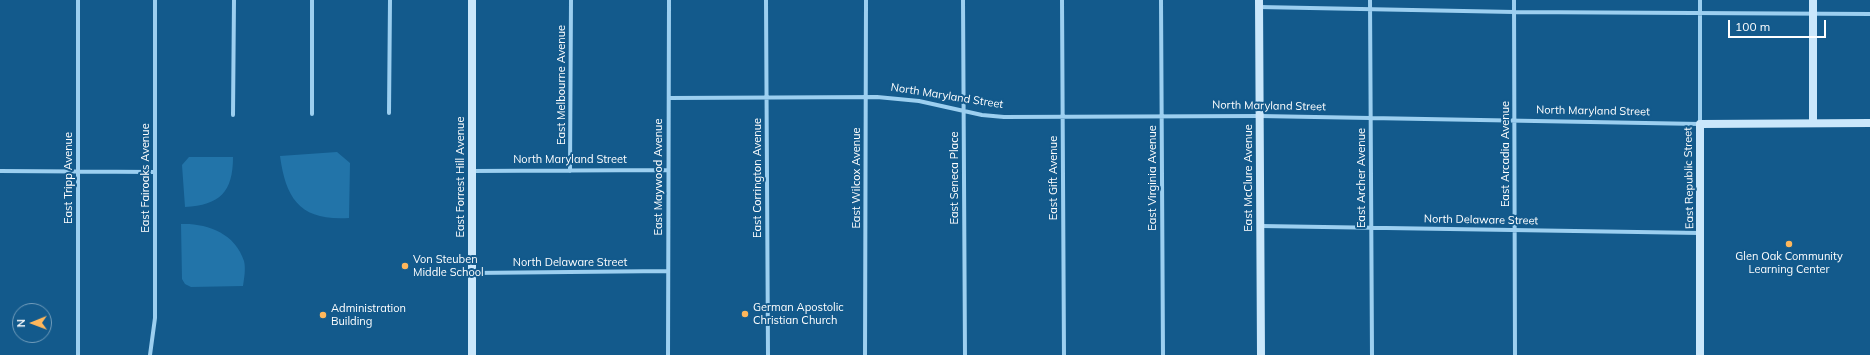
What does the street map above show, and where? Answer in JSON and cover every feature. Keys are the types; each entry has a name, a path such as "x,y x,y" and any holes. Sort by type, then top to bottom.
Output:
{"street":[{"name":"East Tripp Avenue","path":"78,0 78,355"},
{"name":"East Fairoaks Avenue","path":"150,355 155,318 155,0"},
{"path":"233,116 234,0"},
{"path":"312,0 312,114"},
{"path":"389,113 390,0"},
{"name":"East Forrest Hill Avenue","path":"472,0 472,355"},
{"name":"East Melbourne Avenue","path":"570,171 571,0"},
{"name":"East Maywood Avenue","path":"668,355 669,0"},
{"name":"East Corrington Avenue","path":"766,0 768,355"},
{"name":"East Wilcox Avenue","path":"866,0 866,355"},
{"name":"East Seneca Place","path":"963,0 965,355"},
{"name":"East Gift Avenue","path":"1062,0 1064,355"},
{"name":"East Virginia Avenue","path":"1161,0 1163,355"},
{"name":"East Archer Avenue","path":"1370,0 1372,355"},
{"name":"East Arcadia Avenue","path":"1514,0 1515,355"},
{"name":"East Republic Street","path":"1700,0 1700,355"},
{"path":"1813,0 1813,123"},
{"path":"1259,4 1370,9 1514,12 1870,14"},
{"name":"East McClure Avenue","path":"1259,4 1261,355"},
{"name":"North Maryland Street","path":"669,98 866,96 912,100 998,117 1260,116 1700,124 1870,123"},
{"name":"North Maryland Street","path":"472,171 668,170"},
{"path":"0,171 156,172"},
{"name":"North Delaware Street","path":"1261,226 1701,232"},
{"name":"North Delaware Street","path":"472,272 668,271"}],"shaded area":[{"path":"337,152 350,163 349,218 319,216 299,205 292,196 287,185 280,156"},
{"path":"189,157 233,157 232,169 227,188 216,200 197,206 185,207 182,165"},
{"path":"181,224 201,225 210,228 227,237 234,243 240,251 245,264 243,286 191,287 185,284 182,279"}],"place":[{"name":"Glen Oak Community Learning Center","path":"1789,244"},
{"name":"Von Steuben Middle School","path":"405,266"},
{"name":"German Apostolic Christian Church","path":"745,314"},
{"name":"Administration Building","path":"323,315"}]}
